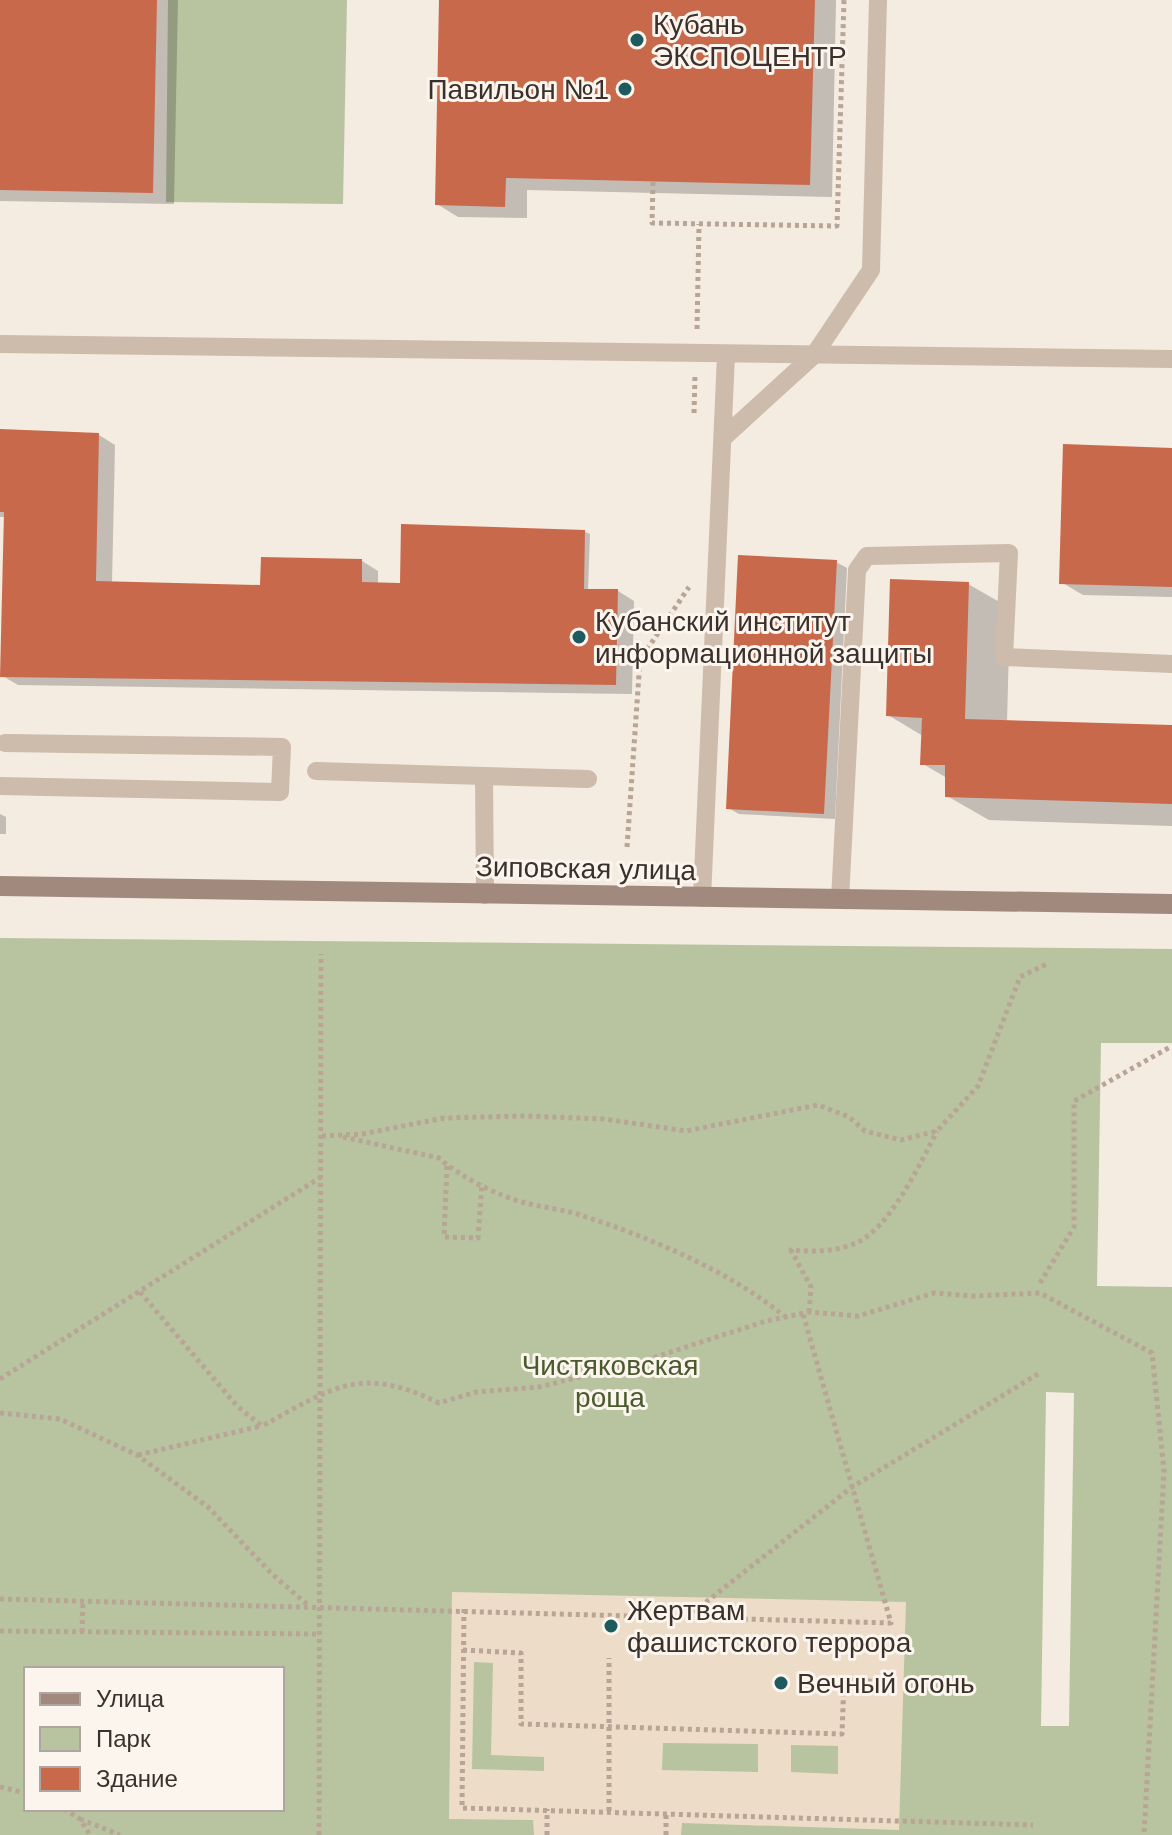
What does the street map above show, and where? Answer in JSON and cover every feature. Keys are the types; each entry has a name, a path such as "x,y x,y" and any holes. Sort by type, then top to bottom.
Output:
{"street":[{"name":"Зиповская улица","path":"0,886 1172,904"}],"lane":[{"path":"723,438 814,355 871,270 878,0"},
{"path":"0,344 1172,359"},
{"path":"702,898 726,355"},
{"path":"840,900 857,570 867,556 1009,553 1004,657 1172,664"},
{"path":"0,786 280,792 282,747 2,742"},
{"path":"316,771 588,779"},
{"path":"484,776 485,895"}],"path":[{"path":"653,182 652,223 837,226 844,0"},
{"path":"694,416 699,224"},
{"path":"627,847 640,660 689,587 689,571"},
{"path":"319,1835 323,1393 321,954"},
{"path":"0,1599 464,1609 891,1623 890,1610 852,1487 806,1313 811,1287 791,1250 823,1252 860,1241 893,1209 937,1131 978,1086 1020,977 1049,963"},
{"path":"1040,1283 1074,1227 1074,1101 1172,1046"},
{"path":"322,1136 362,1134 444,1118 524,1116 604,1119 686,1131 818,1105 849,1117 865,1131 901,1140 937,1131"},
{"path":"338,1135 439,1158 522,1203 579,1214 648,1240 741,1283 785,1317"},
{"path":"447,1165 444,1237 478,1238 482,1183"},
{"path":"0,1379 322,1177"},
{"path":"140,1292 237,1406 262,1426"},
{"path":"137,1455 262,1426 323,1393 357,1381 409,1388 439,1403 476,1392 539,1387 637,1363 806,1313 858,1316 934,1293 973,1296 1040,1293 1152,1353 1164,1471 1144,1835"},
{"path":"686,1617 852,1487 1038,1374"},
{"path":"0,1413 60,1419 137,1455 208,1507 273,1575 309,1606"},
{"path":"82,1632 83,1601"},
{"path":"464,1609 462,1808 1033,1825"},
{"path":"0,1631 320,1634"},
{"path":"463,1650 521,1653 521,1724 842,1734 844,1680 889,1682"},
{"path":"609,1658 609,1811"},
{"path":"0,1787 24,1793"},
{"path":"547,1809 547,1835"},
{"path":"67,1811 120,1835"},
{"path":"666,1813 666,1835"},
{"path":"80,1819 90,1835"}],"green space":[{"path":"168,0 347,0 343,204 166,202"},
{"name":"Чистяковская роща","path":"0,938 1172,949 1172,1043 1101,1043 1097,1286 1172,1287 1172,1835 0,1835","holes":["1046,1392 1074,1393 1069,1726 1041,1726"]}],"shaded area":[{"path":"452,1592 906,1602 899,1830 682,1823 681,1835 534,1835 533,1820 449,1819","holes":["474,1662 493,1663 491,1755 544,1757 544,1771 472,1769","663,1743 758,1744 758,1772 662,1770","791,1745 838,1746 838,1774 791,1772"]}],"building":[{"path":"0,0 157,0 153,193 0,190"},
{"name":"Павильон №1","path":"439,0 815,0 810,185 506,178 505,207 435,205"},
{"path":"0,429 99,433 96,581 260,585 261,557 362,559 362,582 400,583 401,524 585,530 584,589 618,589 616,685 0,677 4,512 0,512"},
{"path":"1063,444 1172,448 1172,587 1059,584"},
{"path":"738,555 837,560 824,814 726,809"},
{"path":"890,579 969,582 965,719 1172,725 1172,804 945,797 945,765 920,765 922,718 886,716"}],"place":[{"name":"Кубань ЭКСПОЦЕНТР","path":"637,40"},
{"name":"Павильон №1","path":"625,89"},
{"name":"Кубанский институт информационной защиты","path":"579,637"},
{"name":"Жертвам фашистского террора","path":"611,1626"},
{"name":"Вечный огонь","path":"781,1683"}]}
